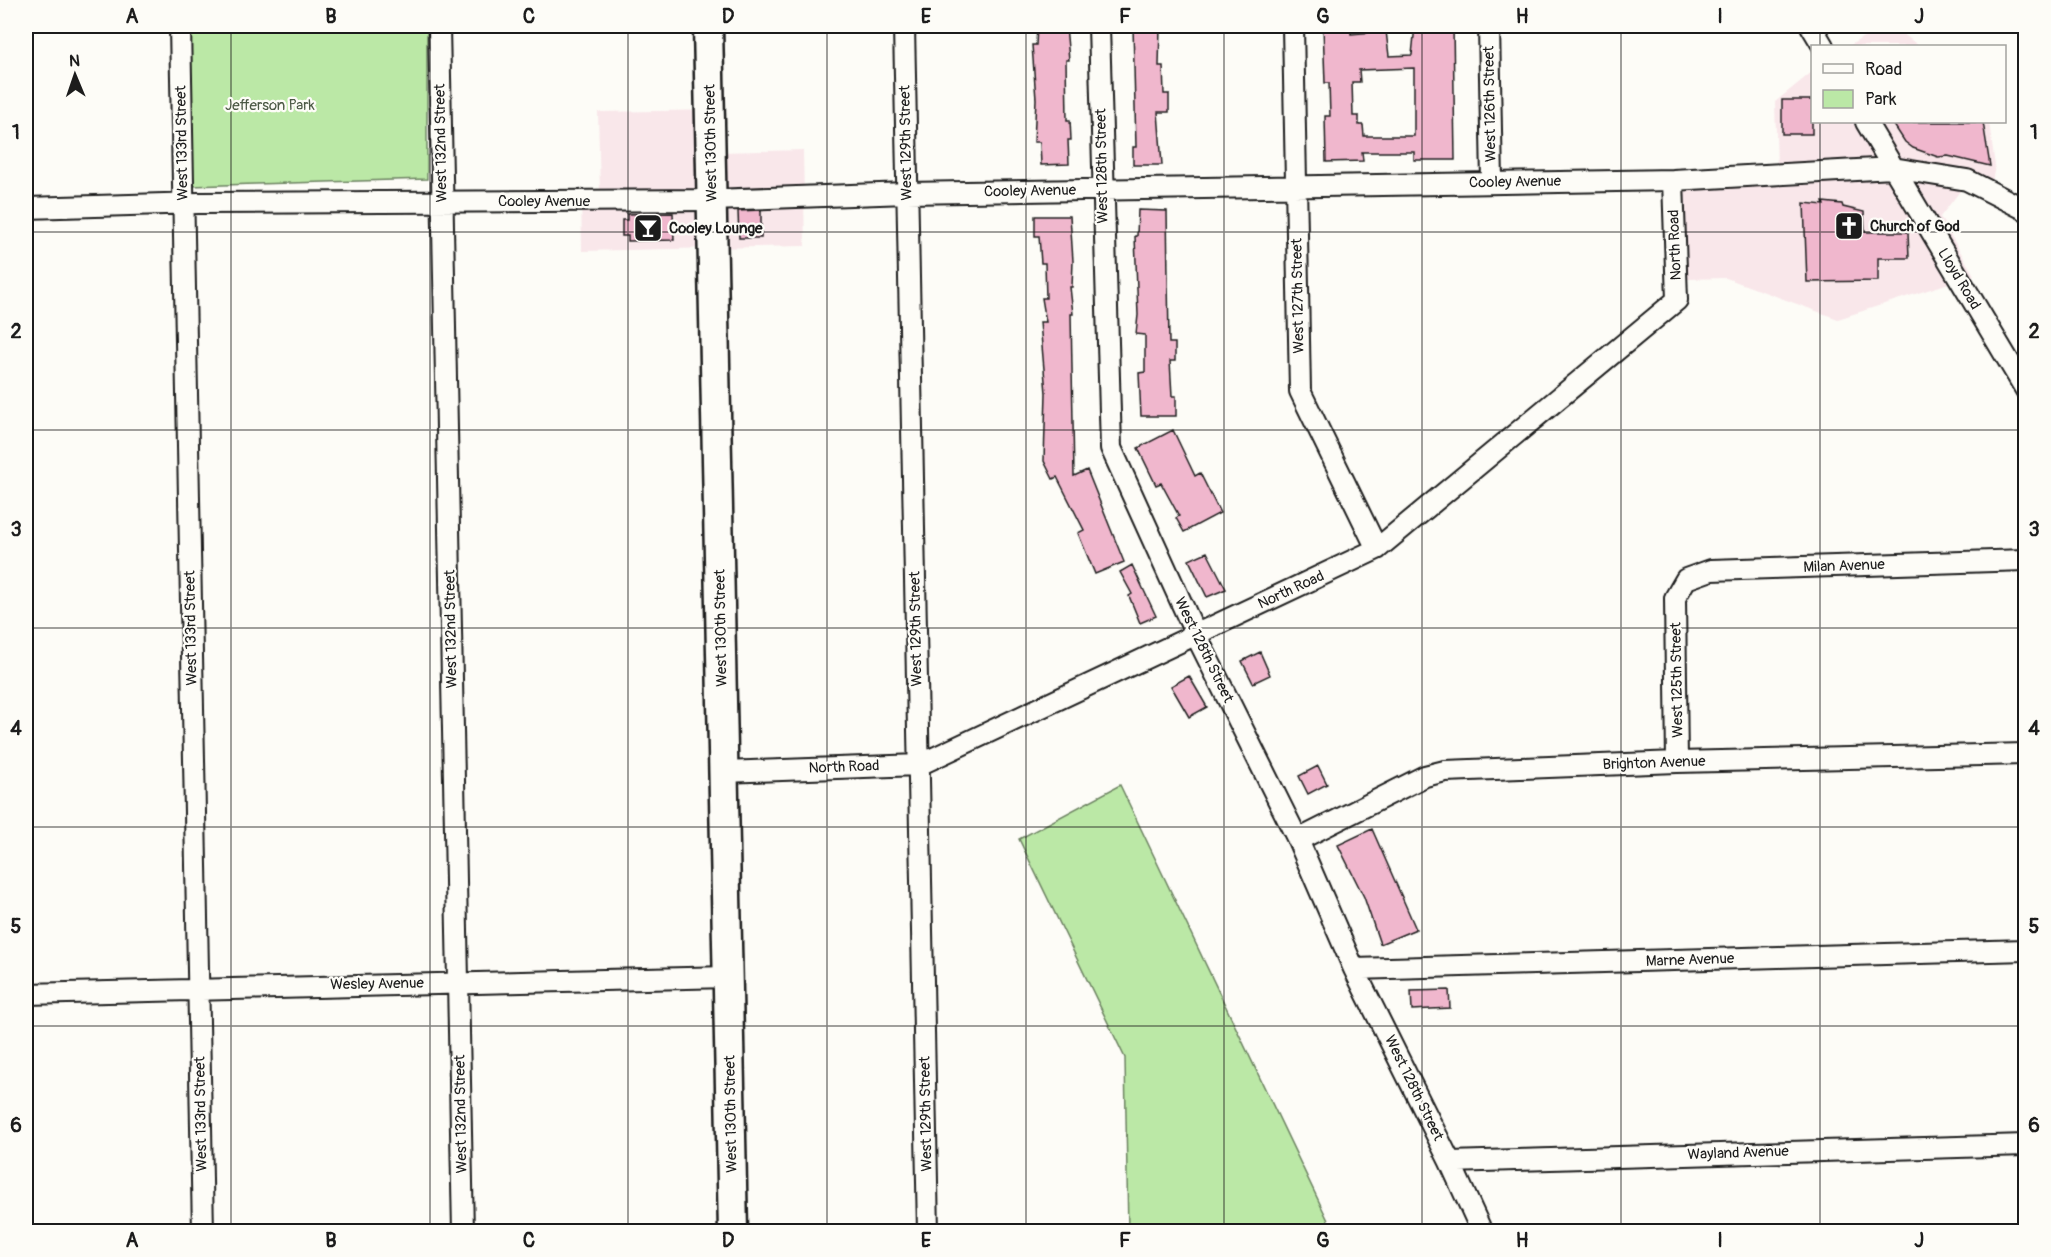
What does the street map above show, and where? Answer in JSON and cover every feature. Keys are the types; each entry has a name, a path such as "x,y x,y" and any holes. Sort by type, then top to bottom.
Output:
{"main road":[{"name":"West 130th Street","path":"708,26 733,1232"}],"street":[{"name":"West 133rd Street","path":"180,26 203,1232"},
{"name":"West 132nd Street","path":"439,26 464,1232"},
{"name":"West 129th Street","path":"904,26 928,1232"},
{"name":"West 128th Street","path":"1099,26 1111,448 1196,635 1298,840 1354,969 1450,1162 1482,1232"},
{"name":"West 127th Street","path":"1293,26 1300,391 1377,549"},
{"name":"West 126th Street","path":"1489,26 1492,182"},
{"path":"1811,26 1822,45"},
{"path":"1867,123 1893,168"},
{"name":"Cooley Avenue","path":"26,208 183,204 712,200 907,193 1673,180 1893,168 1967,180 2025,210"},
{"name":"Lloyd Road","path":"1893,168 2025,390"},
{"name":"North Road","path":"724,772 919,765 1377,549 1677,300 1673,180"},
{"name":"Milan Avenue","path":"1675,598 1686,579 1711,570 2025,560"},
{"name":"West 125th Street","path":"1675,598 1677,762"},
{"name":"Brighton Avenue","path":"1298,840 1425,776 1445,771 1677,762 2025,754"},
{"name":"Marne Avenue","path":"1354,969 2025,951"},
{"name":"Wesley Avenue","path":"26,994 199,988 728,977"},
{"name":"Wayland Avenue","path":"1450,1162 2025,1145"}],"shaded area":[{"path":"1881,26 1893,26 1918,45 1851,45"},
{"path":"1811,73 1811,123 1989,123 1995,166 1989,198 1961,190 1940,217 1974,275 1838,319 1726,278 1687,279 1682,170 1777,167 1775,102"},
{"path":"718,110 719,152 803,150 805,246 582,251 581,194 600,193 598,112"}],"green space":[{"name":"Jefferson Park","path":"188,26 427,26 427,179 191,186"},
{"path":"1120,785 1333,1231 1128,1231 1125,1058 1019,839"}],"building":[{"path":"1037,26 1066,26 1069,60 1066,60 1067,120 1070,120 1071,140 1068,140 1069,164 1041,165 1040,142 1034,142 1036,99 1032,45 1036,45"},
{"path":"1133,26 1160,26 1159,66 1163,66 1164,94 1169,94 1169,112 1158,112 1162,165 1133,165 1133,147 1136,147"},
{"path":"1323,26 1351,26 1351,34 1386,31 1389,56 1412,55 1415,26 1453,26 1455,160 1414,160 1414,152 1362,152 1363,161 1326,162 1325,116 1330,116 1329,83 1325,83","holes":["1414,68 1414,136 1364,136 1363,125 1359,125 1359,116 1353,116 1352,82 1360,82 1359,70"]},
{"path":"1782,100 1811,100 1812,134 1782,134"},
{"path":"1893,123 1983,123 1990,166 1948,156 1938,157 1913,148 1905,142"},
{"path":"1823,202 1842,204 1843,207 1864,212 1865,232 1908,232 1909,258 1878,258 1878,281 1807,282 1804,203 1824,205"},
{"path":"761,210 761,238 739,238 738,211"},
{"path":"1138,210 1167,211 1169,343 1175,343 1175,361 1170,361 1172,396 1176,396 1176,416 1141,416 1139,373 1145,372 1145,335 1136,334 1138,315 1135,236 1137,236"},
{"name":"Cooley Lounge","path":"673,213 674,240 628,241 628,236 622,236 622,220 627,220 627,214"},
{"path":"1035,216 1070,216 1073,261 1072,287 1070,287 1073,314 1071,314 1074,476 1087,470 1124,562 1095,574 1078,533 1084,530 1057,477 1053,479 1044,461 1046,393 1040,322 1046,322 1042,298 1046,298 1045,263 1041,263 1039,236 1035,236"},
{"path":"1173,430 1195,476 1200,473 1220,513 1184,532 1176,518 1179,516 1161,483 1156,485 1138,448"},
{"path":"1207,552 1226,589 1207,597 1189,560"},
{"path":"1132,565 1156,616 1140,623 1129,596 1132,594 1120,572"},
{"path":"1260,652 1270,675 1253,683 1242,661"},
{"path":"1189,676 1207,707 1189,717 1171,686"},
{"path":"1318,766 1327,784 1308,794 1299,776"},
{"path":"1372,829 1416,929 1380,944 1364,897 1338,845"},
{"path":"1449,990 1450,1008 1412,1010 1411,991"}],"place":[{"name":"Church of God","path":"1849,226"},
{"name":"Cooley Lounge","path":"648,228"}]}
